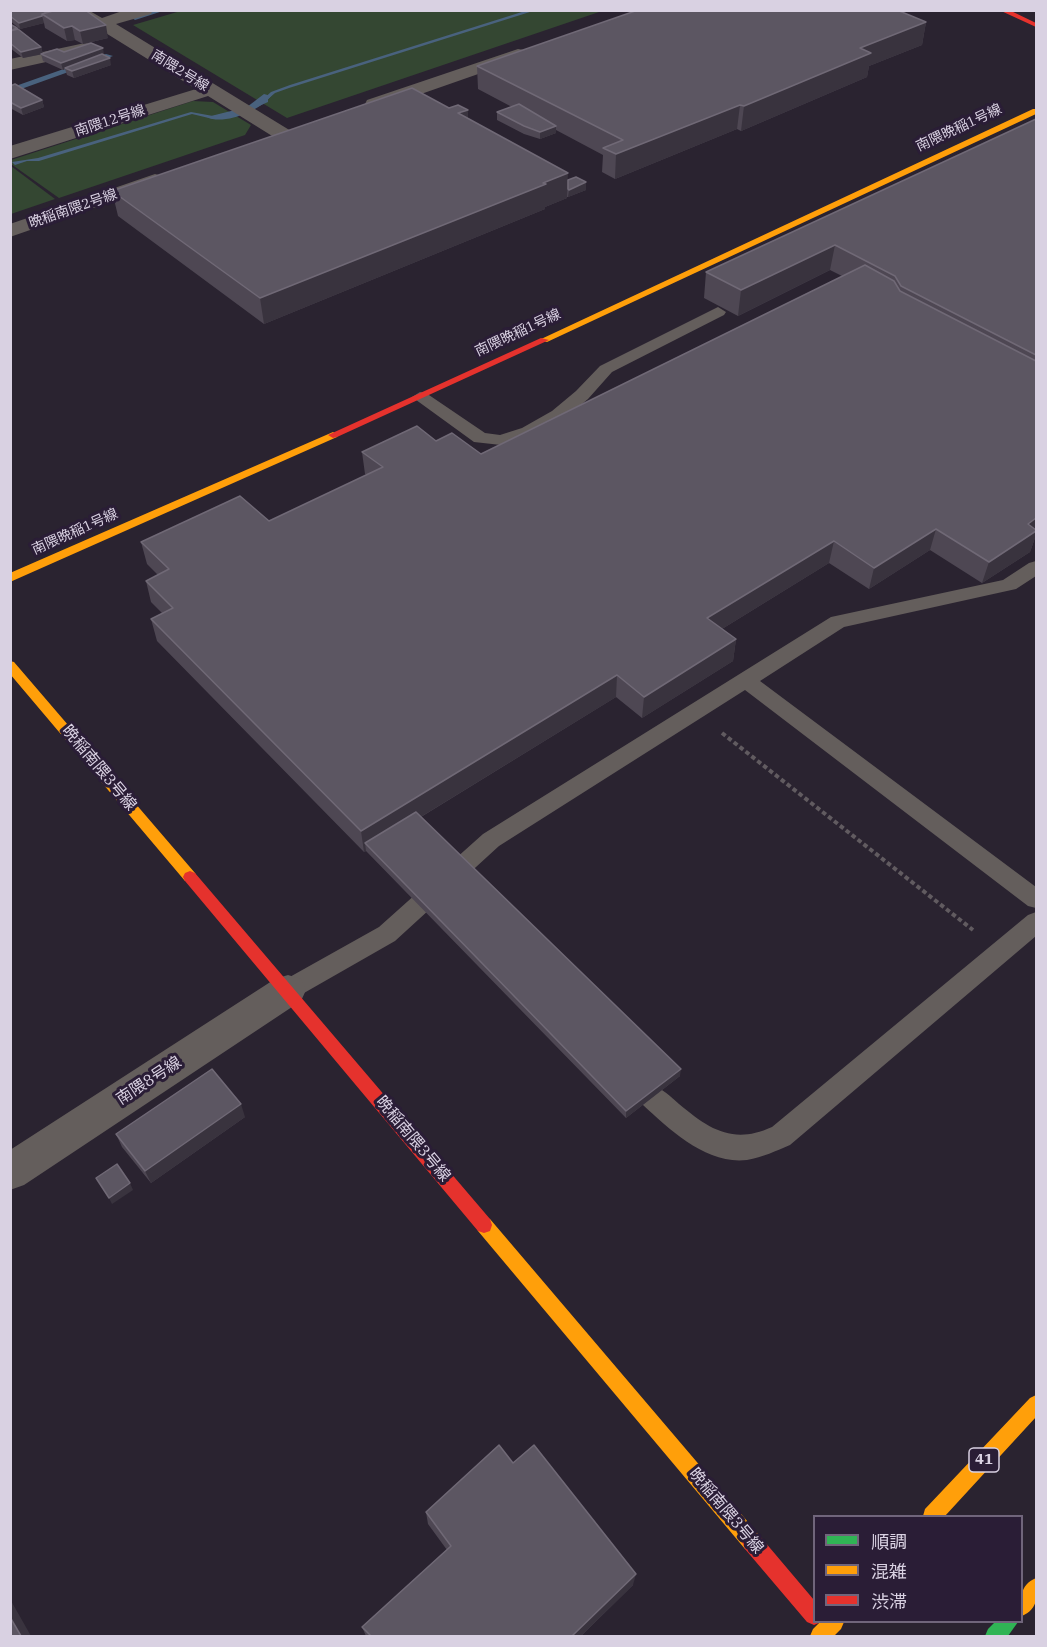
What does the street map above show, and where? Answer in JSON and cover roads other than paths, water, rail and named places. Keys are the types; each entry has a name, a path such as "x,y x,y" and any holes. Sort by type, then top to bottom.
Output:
{"street":[{"name":"南隈2号線","path":"75,10 128,38 284,135"},
{"path":"102,23 145,10"},
{"path":"1002,10 1036,25"},
{"path":"10,65 128,38"},
{"path":"352,111 532,49"},
{"name":"南隈12号線","path":"10,153 210,90"},
{"name":"南隈晩稲1号線","path":"10,578 420,397 1036,111"},
{"path":"262,142 307,127"},
{"name":"晩稲南隈2号線","path":"10,231 175,173"},
{"name":"晩稲南隈3号線","path":"10,665 288,990 813,1613"},
{"name":"南隈8号線","path":"10,1172 288,990"},
{"name":"41","path":"933,1515 1036,1404"},
{"path":"1023,1605 1036,1588"},
{"path":"995,1636 1007,1623"}],"lane":[{"path":"420,397 480,438 501,440 528,432 558,415 582,395 606,369 718,312"},
{"path":"288,990 387,934 490,840 838,622 1009,585 1036,567"},
{"path":"745,680 1036,899"},
{"path":"652,1097 693,1132 710,1142 748,1149 766,1145 781,1136 1036,922"}],"water":[{"path":"525,11 533,11 289,88 275,93 268,99 268,102 257,107 253,105 271,92 290,85"},
{"path":"191,112 213,116 227,113 230,115 213,119 192,114 39,161 27,161 15,165 12,162 38,158"}],"waterway":[{"path":"135,18 163,10"},
{"path":"10,91 109,56"},
{"path":"211,117 225,116 250,109 267,96"}]}
